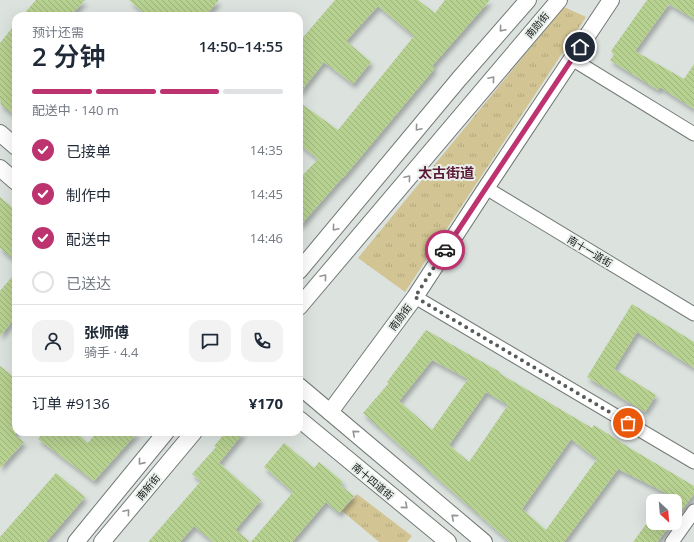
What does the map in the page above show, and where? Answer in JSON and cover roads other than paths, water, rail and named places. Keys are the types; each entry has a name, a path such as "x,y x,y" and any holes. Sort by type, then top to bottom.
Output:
{"main road":[{"path":"303,266 459,79 528,0"},
{"name":"南勋街","path":"303,302 559,0"},
{"name":"南勋街","path":"330,412 415,297 612,0"},
{"path":"0,133 12,144"},
{"path":"0,168 12,178"},
{"path":"303,389 484,542"},
{"name":"南十四道街","path":"303,422 448,542"},
{"name":"南新街","path":"76,542 163,436"},
{"name":"南新街","path":"102,542 191,436"}],"street":[{"path":"572,59 694,134"},
{"name":"南十一道街","path":"486,188 694,314"},
{"path":"415,297 694,462"},
{"path":"672,542 694,511"}],"district":[{"name":"太古街道","path":"446,173"}]}
